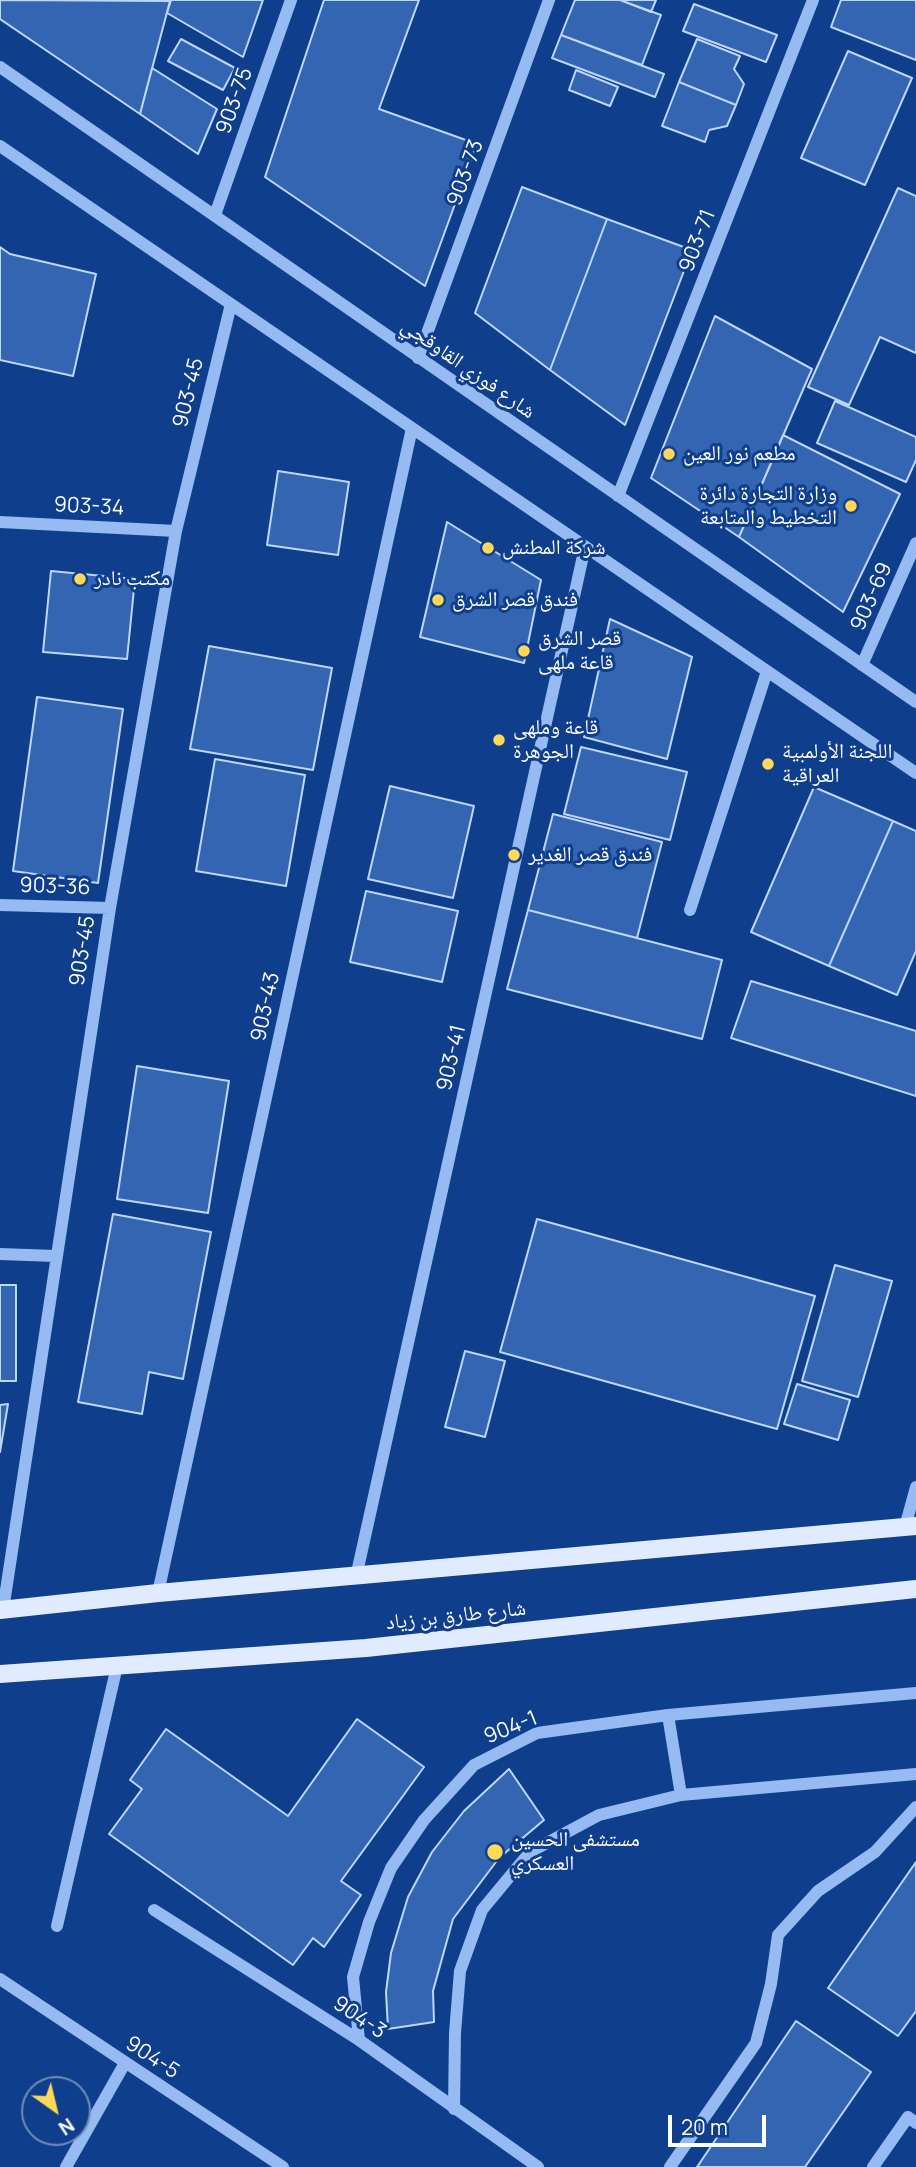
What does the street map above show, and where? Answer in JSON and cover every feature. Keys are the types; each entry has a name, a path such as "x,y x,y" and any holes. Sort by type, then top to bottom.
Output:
{"main road":[{"path":"2,1610 158,1593 911,1526"},
{"name":"شارع طارق بن زياد","path":"0,1674 366,1648 916,1589"}],"street":[{"name":"903-75","path":"215,215 291,0"},
{"name":"903-73","path":"418,358 550,0"},
{"name":"903-71","path":"618,496 813,0"},
{"name":"شارع فوزي القاوقجي","path":"0,67 916,702"},
{"path":"0,146 916,773"},
{"name":"903-45","path":"2,1610 110,908 176,531 230,304"},
{"name":"903-43","path":"158,1593 412,428"},
{"name":"903-34","path":"0,522 176,531"},
{"name":"903-69","path":"862,665 916,543"},
{"name":"903-41","path":"356,1577 585,547"},
{"path":"690,909 767,671"},
{"name":"903-36","path":"0,905 110,908"},
{"path":"0,1254 55,1256"},
{"path":"911,1526 916,1487"},
{"path":"57,1926 117,1666"},
{"name":"904-1","path":"359,2040 353,1978 369,1922 391,1868 424,1819 474,1765 537,1733 668,1716 916,1693"},
{"path":"668,1716 681,1795"},
{"path":"454,2109 455,2033 460,1971 482,1910 530,1852 599,1815 681,1795 916,1774"},
{"path":"670,2167 756,2043 771,1984 778,1935 818,1891 875,1852 916,1807"},
{"name":"904-3","path":"154,1910 359,2040 538,2167"},
{"name":"904-5","path":"0,1979 283,2167"},
{"path":"66,2167 125,2063"},
{"path":"873,2167 912,2120 916,2105"}],"building":[{"path":"0,0 170,1 140,114 0,19"},
{"path":"171,0 263,0 243,57 167,13"},
{"path":"324,0 419,0 379,109 477,144 425,286 265,177"},
{"path":"575,0 620,0 661,15 642,65 561,35"},
{"path":"620,0 656,0 651,12"},
{"path":"841,0 916,0 916,60 831,27"},
{"path":"694,4 777,35 766,62 683,31"},
{"path":"561,35 664,74 655,97 552,58"},
{"path":"181,39 235,68 223,90 168,61"},
{"path":"697,39 740,56 734,69 744,84 736,105 679,82"},
{"path":"848,51 912,78 865,185 801,158"},
{"path":"152,68 217,109 198,154 140,114"},
{"path":"576,70 618,87 610,106 569,90"},
{"path":"679,82 736,105 727,126 709,130 705,142 662,126"},
{"path":"522,187 607,219 550,370 475,313"},
{"path":"898,188 916,196 916,353 880,337 849,405 808,387"},
{"path":"607,219 692,250 625,425 550,370"},
{"path":"0,247 10,254 96,274 73,376 0,360"},
{"path":"715,316 812,369 739,537 651,478"},
{"path":"835,401 916,437 916,460 906,482 817,443"},
{"path":"783,435 900,494 843,612 739,537"},
{"path":"278,471 349,482 338,555 267,545"},
{"path":"447,522 541,580 524,663 420,637"},
{"path":"51,571 135,579 127,659 43,652"},
{"path":"610,619 692,657 667,759 584,737"},
{"path":"209,646 332,668 313,770 190,749"},
{"path":"37,697 123,709 98,883 13,871"},
{"path":"581,747 687,772 670,840 564,814"},
{"path":"215,759 305,775 286,886 196,871"},
{"path":"390,786 474,806 453,898 368,879"},
{"path":"814,787 893,821 829,966 751,932"},
{"path":"553,814 662,842 637,938 528,910"},
{"path":"893,821 916,831 916,951 897,995 829,966"},
{"path":"366,891 458,911 442,982 350,962"},
{"path":"528,910 722,960 702,1039 507,989"},
{"path":"751,981 916,1031 916,1096 731,1038"},
{"path":"137,1066 229,1081 208,1213 117,1199"},
{"path":"113,1214 211,1232 183,1379 149,1372 142,1414 78,1402"},
{"path":"537,1219 815,1296 777,1429 500,1352"},
{"path":"835,1265 892,1281 858,1397 802,1381"},
{"path":"0,1285 16,1285 16,1381 0,1381"},
{"path":"465,1351 505,1361 485,1437 445,1427"},
{"path":"797,1384 850,1400 838,1440 784,1424"},
{"path":"8,1404 0,1452 0,1405"},
{"path":"357,1719 424,1767 341,1881 361,1895 324,1947 313,1938 293,1965 109,1834 142,1789 130,1780 166,1729 288,1816"},
{"path":"509,1769 544,1820 499,1858 453,1919 433,1991 434,2022 388,2029 386,1992 391,1953 408,1897 432,1852 464,1811"},
{"path":"916,1862 916,2011 898,2036 828,1988"},
{"path":"796,2021 871,2072 805,2167 697,2167"}],"place":[{"name":"مطعم نور العين","path":"669,454"},
{"name":"وزارة التجارة دائرة التخطيط والمتابعة","path":"851,506"},
{"name":"شركة المطنش","path":"488,548"},
{"name":"مكتب نادر","path":"80,579"},
{"name":"فندق قصر الشرق","path":"438,600"},
{"name":"قصر الشرق قاعة ملهى","path":"524,651"},
{"name":"قاعة وملهى الجوهرة","path":"499,740"},
{"name":"اللجنة الأولمبية العراقية","path":"768,764"},
{"name":"فندق قصر الغدير","path":"514,855"},
{"name":"مستشفى الحسين العسكري","path":"495,1852"}]}
